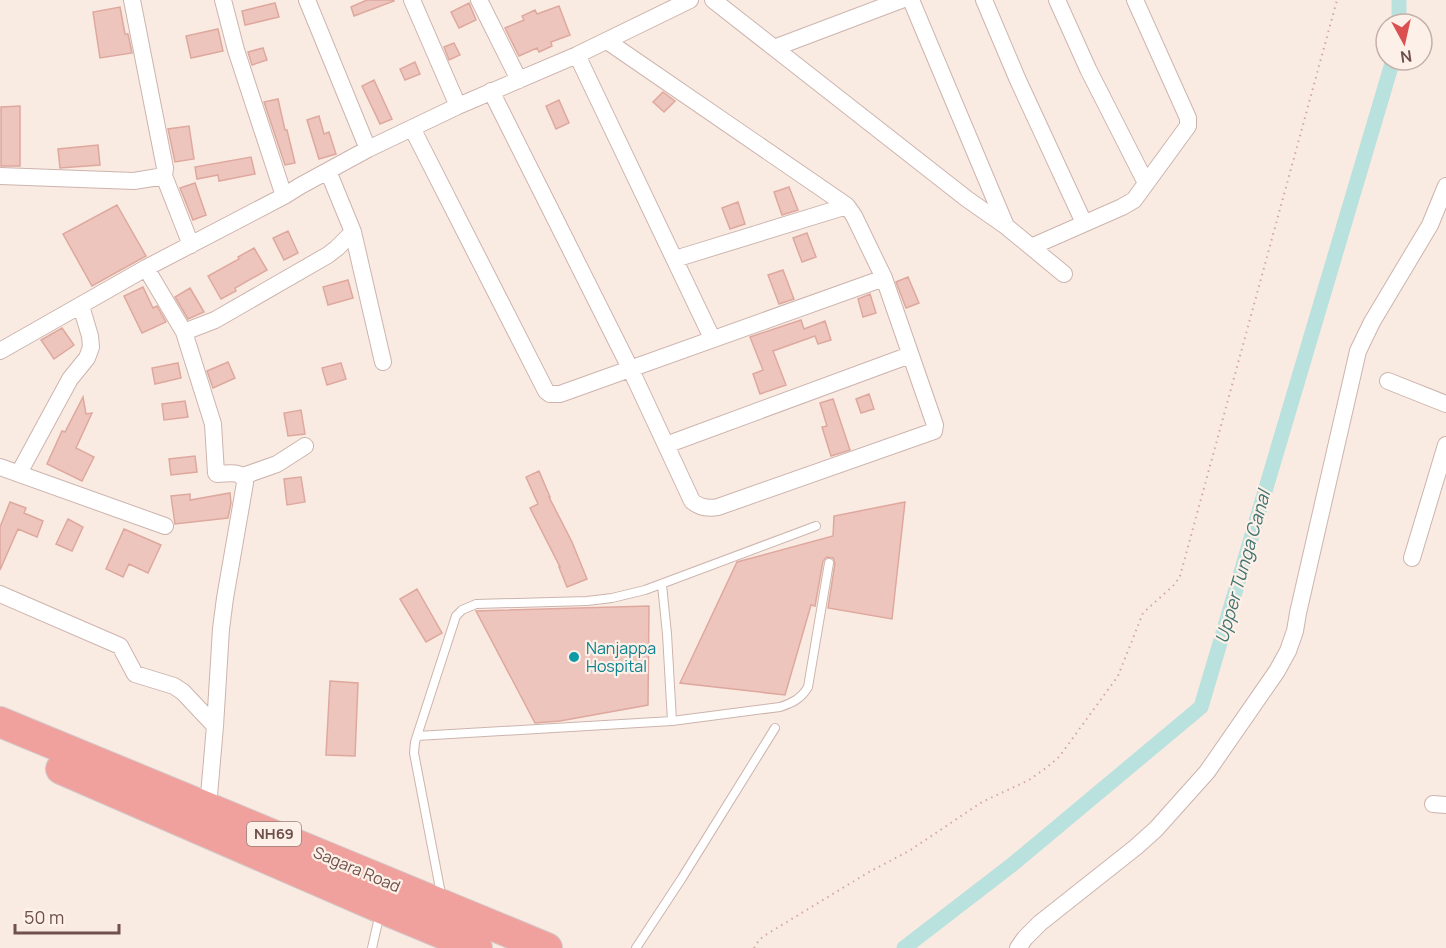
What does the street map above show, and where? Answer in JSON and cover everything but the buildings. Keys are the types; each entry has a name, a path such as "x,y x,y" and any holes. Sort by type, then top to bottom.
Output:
{"highway":[{"name":"Sagara Road","path":"0,722 547,948"},
{"name":"Sagara Road","path":"0,742 477,948"}],"street":[{"path":"132,0 165,168 164,176 191,245"},
{"path":"223,0 236,50 284,196"},
{"path":"307,0 368,149"},
{"path":"412,0 458,106"},
{"path":"479,0 519,80"},
{"path":"0,351 146,268 368,149 491,91 607,41 668,5 690,0"},
{"path":"713,0 967,200 1007,227 1064,274"},
{"path":"774,48 901,0"},
{"path":"911,0 1007,227"},
{"path":"984,0 1017,78 1084,223"},
{"path":"1057,0 1088,69 1146,183"},
{"path":"1031,247 1134,200 1187,129 1189,122 1135,0"},
{"path":"491,91 630,368 692,501 697,506 718,507 934,431 934,425 884,278 854,216 847,207 607,41"},
{"path":"577,55 712,339"},
{"path":"412,128 546,391 550,394 560,394 884,278"},
{"path":"328,171 353,232 382,362"},
{"path":"0,176 134,181 164,176"},
{"path":"1018,948 1040,923 1156,829 1207,772 1288,651 1295,631 1310,556 1358,351 1372,322 1430,225 1446,186"},
{"path":"675,259 847,207"},
{"path":"184,332 215,320 328,255 353,232"},
{"path":"146,268 184,332 213,424 216,473 236,473 243,476 277,464 305,446"},
{"path":"19,473 70,379 87,358 91,346 90,336 81,306"},
{"path":"666,445 910,355"},
{"path":"1388,381 1446,404"},
{"path":"1412,558 1446,445"},
{"path":"0,466 165,526"},
{"path":"208,807 221,629 245,483 243,476"},
{"path":"0,594 120,646 135,674 174,686 183,692 215,726"}],"lane":[{"path":"444,905 414,753 415,742 456,616 462,610 476,604 588,601 612,598 662,585 816,526"},
{"path":"417,736 672,721 780,707 804,695 808,687 829,563"},
{"path":"662,585 672,721"},
{"path":"636,948 775,728"},
{"path":"372,948 381,908"}],"path":[{"path":"754,948 759,940 797,915 909,851 982,802 1029,780 1059,757 1118,676 1143,613 1175,584 1180,576 1337,0"}],"waterway":[{"name":"Upper Tunga Canal","path":"1399,0 1399,12"},
{"name":"Upper Tunga Canal","path":"904,948 1013,864 1201,707 1389,72"}],"place":[{"name":"Nanjappa Hospital","path":"574,657"}]}
